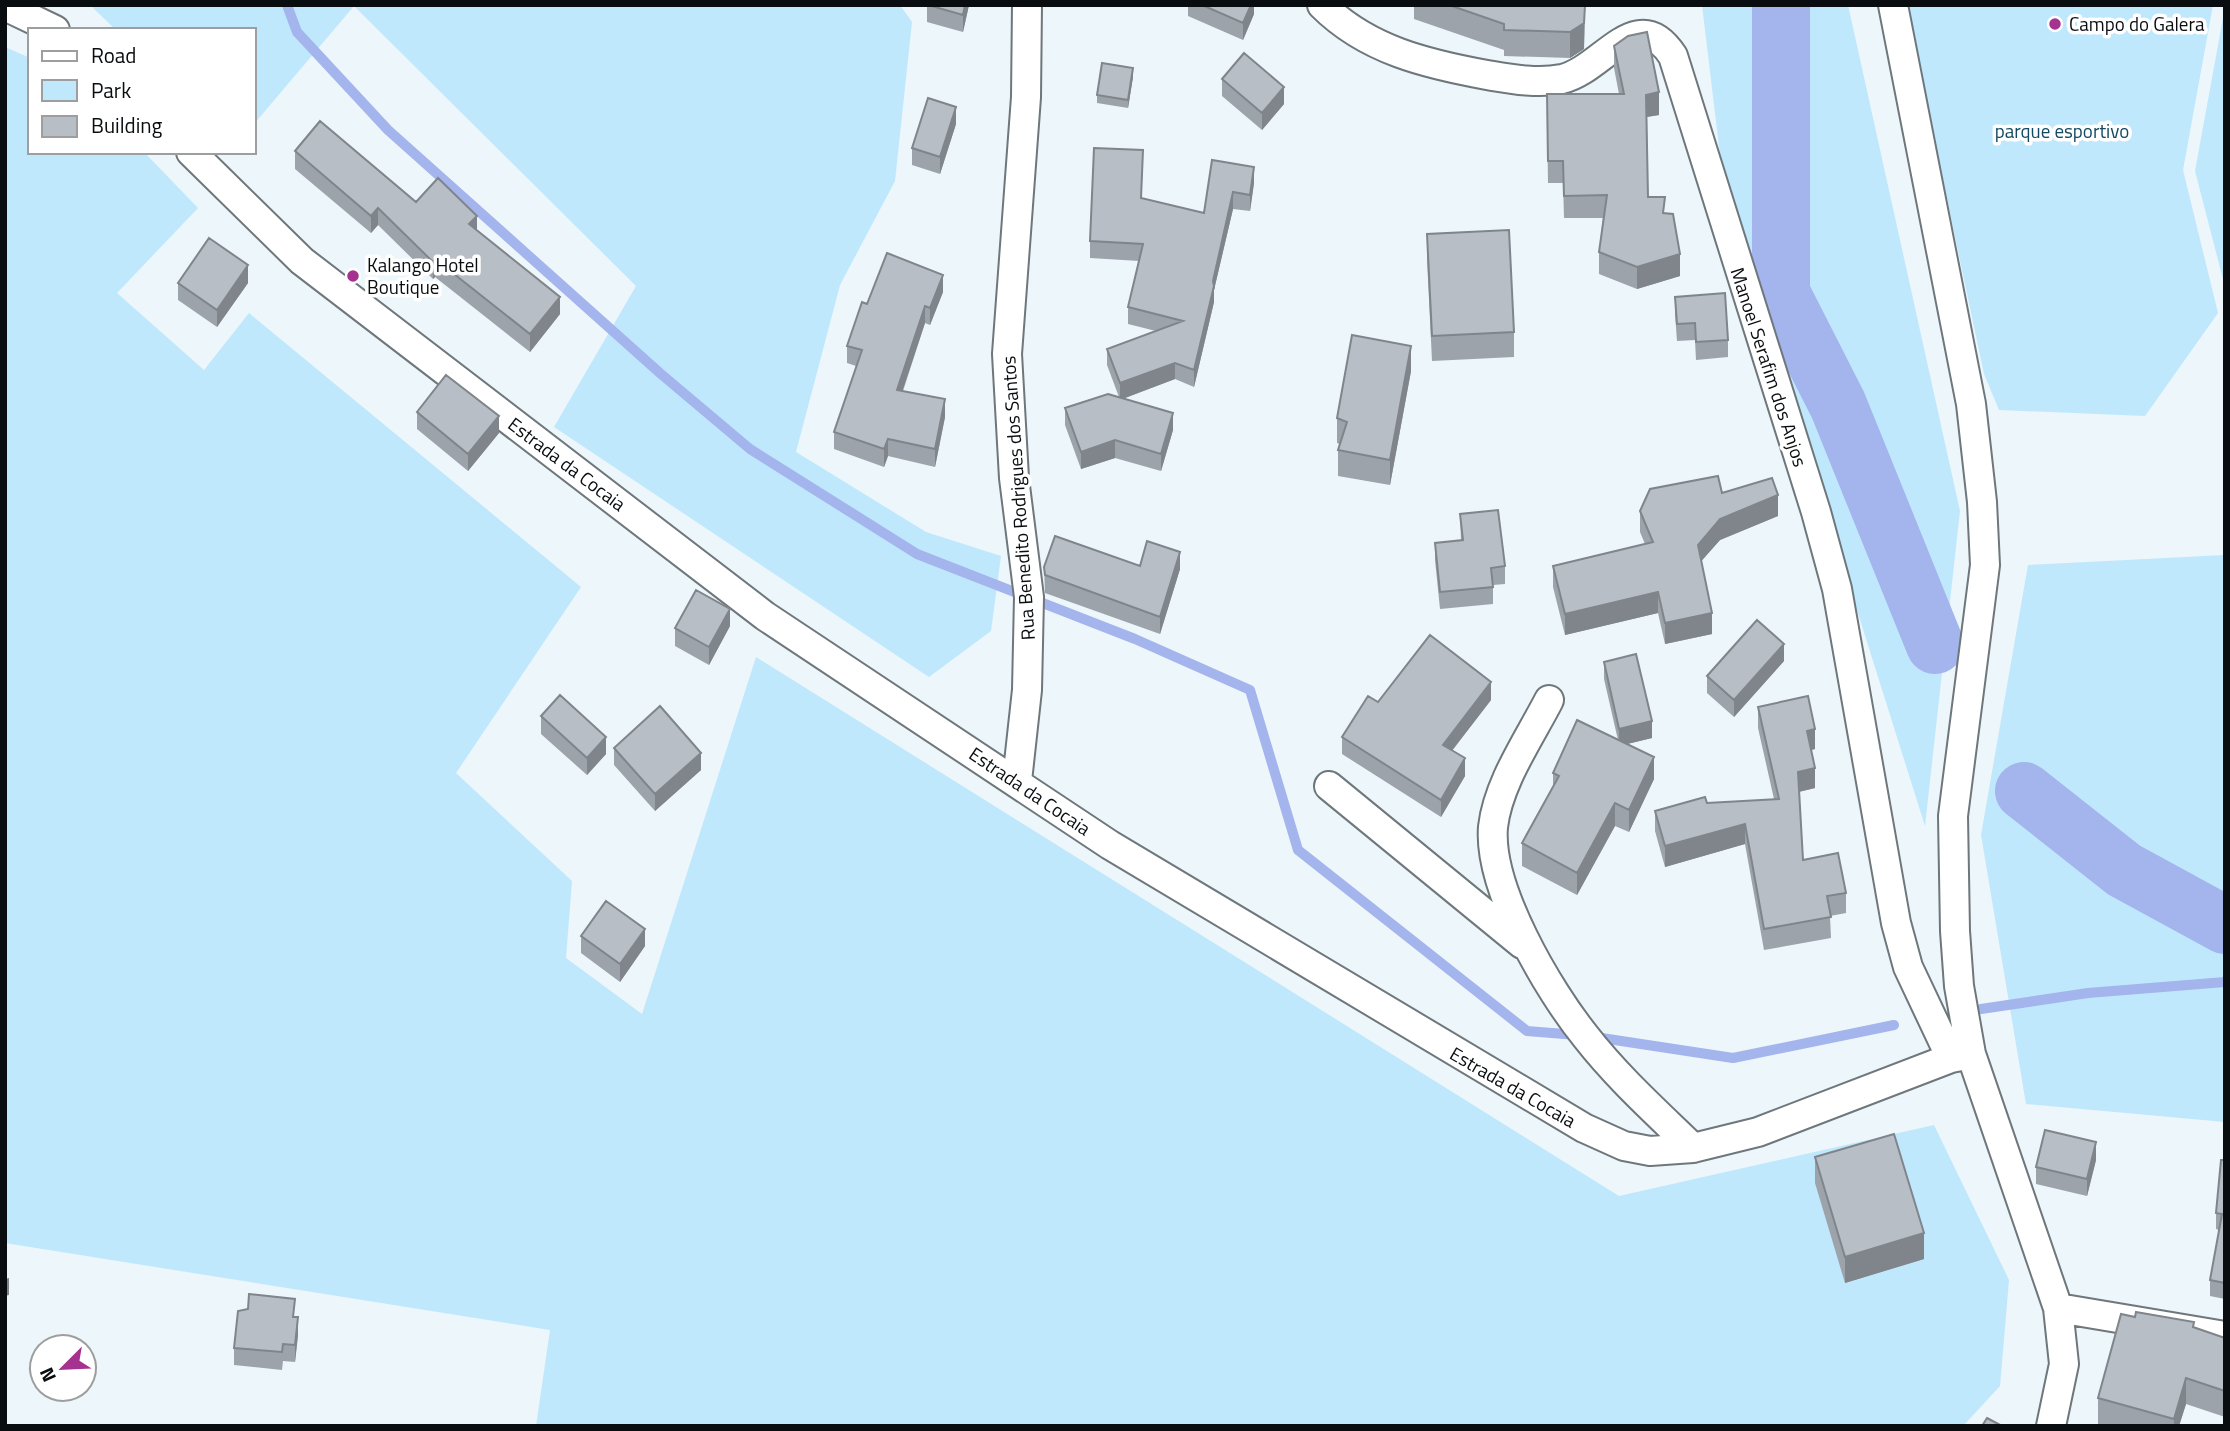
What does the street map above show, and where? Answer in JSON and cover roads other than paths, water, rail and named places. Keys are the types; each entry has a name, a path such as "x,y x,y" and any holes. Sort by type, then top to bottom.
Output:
{"street":[{"name":"Rua Benedito Rodrigues dos Santos","path":"1017,781 1027,690 1029,597 1014,478 1007,354 1026,97 1027,5"},
{"name":"Manoel Serafim dos Anjos","path":"1322,5 1342,25 1382,47 1431,64 1518,80 1559,80 1574,76 1627,38 1642,32 1654,36 1673,56 1816,512 1837,589 1896,923 1908,967 1961,1056"},
{"path":"1893,5 1971,404 1982,502 1985,565 1953,816 1961,1056 2059,1308 2064,1364 2050,1426"},
{"path":"5,6 51,28"},
{"name":"Estrada da Cocaia","path":"193,154 302,261 765,617 1017,781 1110,845 1584,1128 1624,1146 1650,1151 1693,1148 1758,1132 1961,1056"},
{"path":"1549,700 1503,791 1493,826 1495,861 1508,906 1529,950 1584,1035 1624,1082 1693,1148"},
{"path":"1329,786 1529,950"},
{"path":"2059,1308 2225,1336"}],"waterway":[{"path":"287,5 297,32 388,130 661,374 750,449 917,554 1135,639 1250,690 1298,850 1527,1031 1577,1035"},
{"path":"1781,5 1781,293 1838,405 1935,645"},
{"path":"2024,791 2124,870 2225,925"},
{"path":"1981,1009 2088,993 2225,982"},
{"path":"1595,1037 1733,1058 1894,1025"}],"place":[{"name":"Campo do Galera","path":"2055,24"},
{"name":"Kalango Hotel Boutique","path":"353,276"}],"park label":[{"name":"parque esportivo","path":"2062,131"}]}
